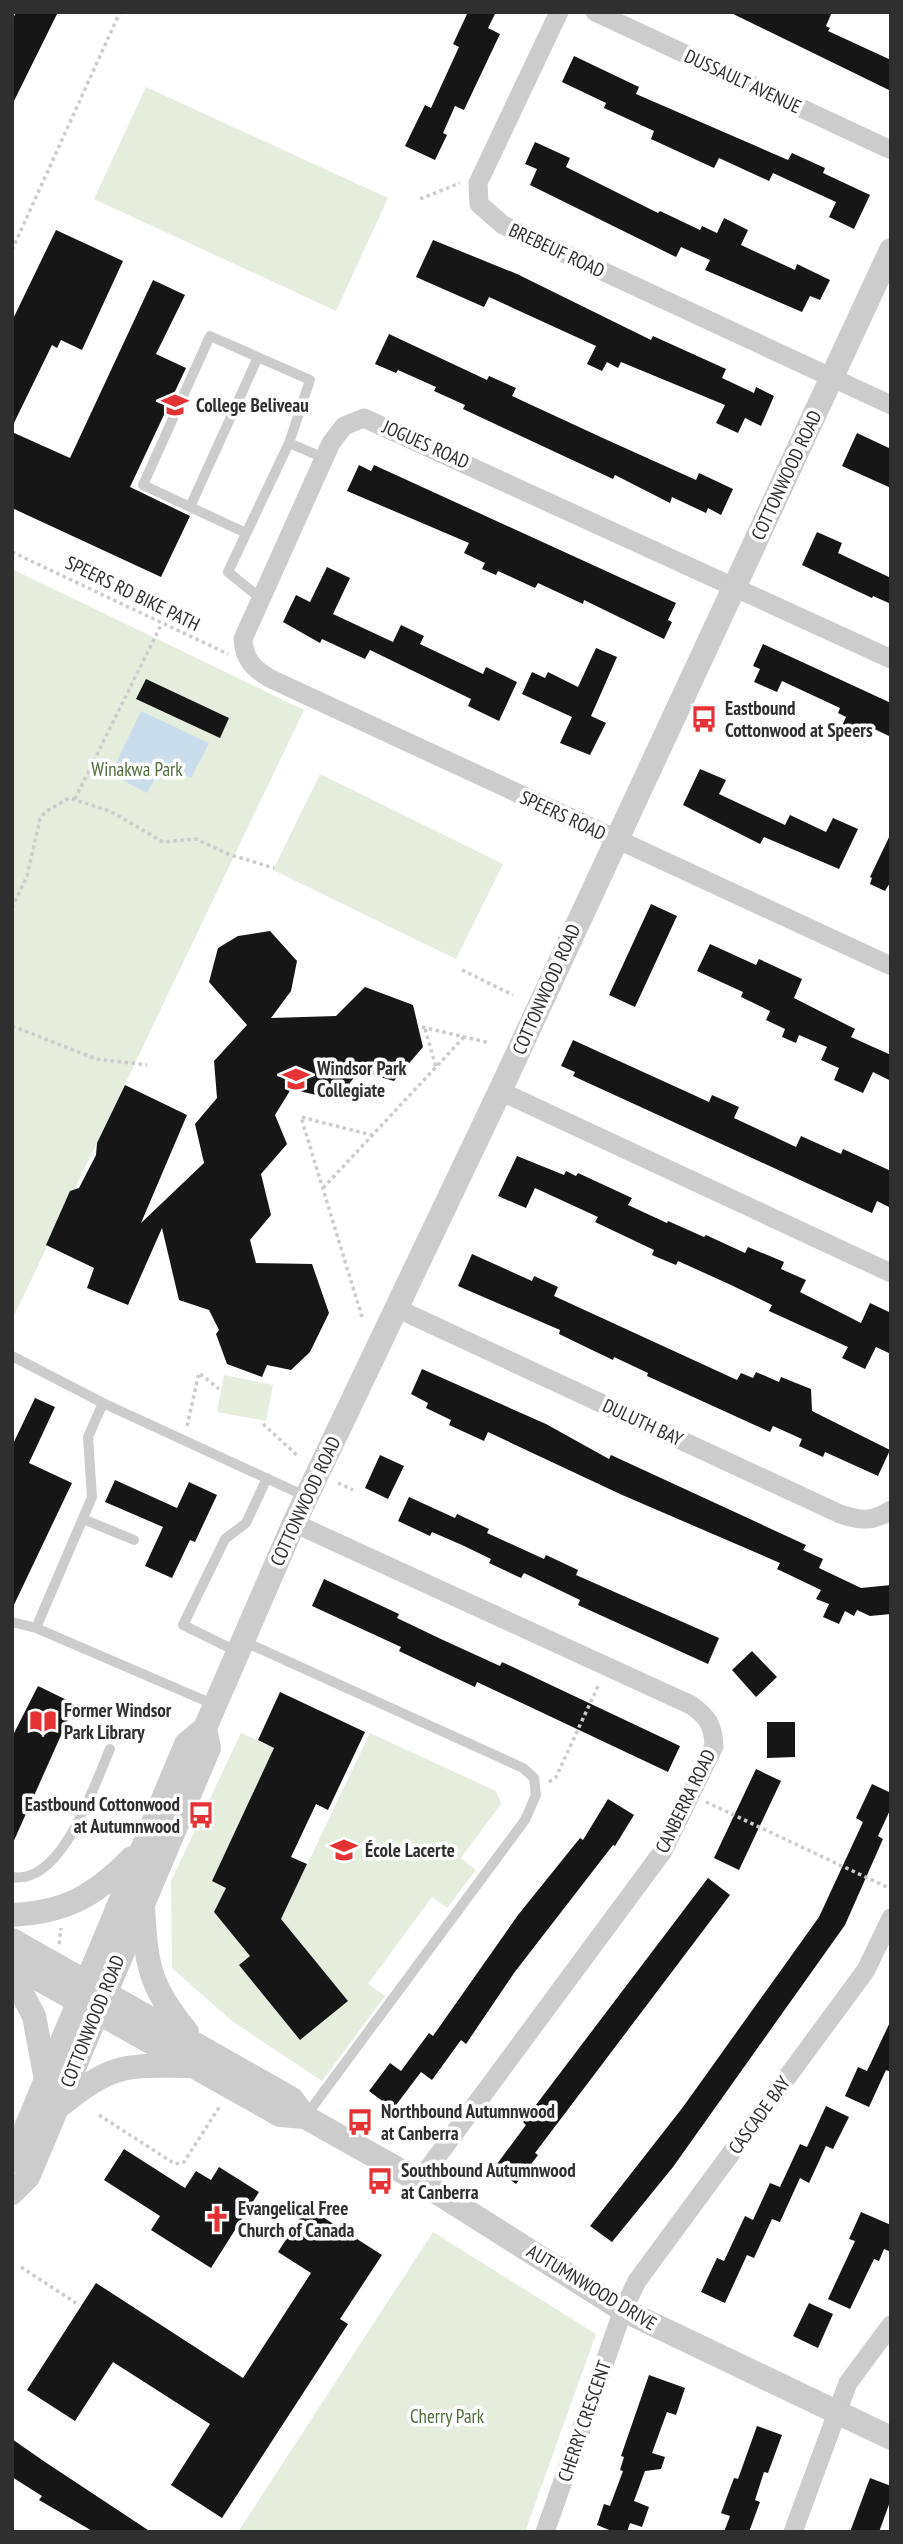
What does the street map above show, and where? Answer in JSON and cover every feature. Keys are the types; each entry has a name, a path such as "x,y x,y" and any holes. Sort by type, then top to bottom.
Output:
{"street":[{"name":"BREBEUF ROAD","path":"559,12 478,183 478,204 503,225 831,377"},
{"name":"DUSSAULT AVENUE","path":"595,12 891,150"},
{"name":"COTTONWOOD ROAD","path":"12,2193 28,2177 57,2108 142,1847 186,1744 205,1728 238,1646 294,1522 500,1091 891,250"},
{"path":"831,377 891,405"},
{"name":"JOGUES ROAD","path":"244,652 247,627 324,458 344,426 364,418 891,659"},
{"name":"SPEERS ROAD","path":"244,652 253,668 269,678 891,966"},
{"path":"500,1091 891,1273"},
{"name":"DULUTH BAY","path":"396,1308 858,1521 877,1520 891,1510"},
{"name":"CANBERRA ROAD","path":"294,1522 607,1667 705,1715 713,1727 714,1746 663,1851 419,2181"},
{"name":"COTTONWOOD ROAD","path":"12,2161 46,2081 143,1899 209,1748 205,1728"},
{"path":"12,1915 42,1914 77,1901 103,1886 142,1847"},
{"path":"143,1899 146,1959 153,1982 170,2012 194,2040"},
{"name":"CASCADE BAY","path":"623,2310 637,2281 866,1970 891,1918"},
{"name":"AUTUMNWOOD DRIVE","path":"12,1940 91,1997 195,2066 280,2115 305,2117 419,2181 623,2310 891,2438"},
{"name":"AUTUMNWOOD DRIVE","path":"12,1964 194,2040 292,2099 305,2117"},
{"path":"12,1974 34,2016 46,2081"},
{"path":"57,2108 95,2078 130,2065 195,2066"},
{"name":"CHERRY CRESCENT","path":"545,2532 623,2310"},
{"path":"793,2532 835,2412 848,2383 891,2325"}],"lane":[{"path":"246,533 143,485 210,336 310,380 289,443 228,572 260,598"},
{"path":"190,507 258,357"},
{"path":"289,443 324,458"},
{"path":"12,1356 103,1403 185,1438 306,1497"},
{"path":"36,1628 92,1497 88,1437 103,1403"},
{"path":"267,1478 246,1523 225,1539 183,1625 523,1768 534,1778 536,1791 525,1820 305,2117"},
{"path":"83,1518 134,1540"},
{"path":"12,1622 36,1628 215,1706"},
{"path":"12,1877 22,1879 47,1868 70,1837 110,1749"}],"path":[{"path":"12,250 120,12"},
{"path":"420,199 482,174"},
{"name":"SPEERS RD BIKE PATH","path":"12,552 225,653 244,652"},
{"path":"75,799 162,622"},
{"path":"12,908 27,876 40,819 45,812 69,799 110,811 163,842 180,843 196,839 228,854 274,868"},
{"path":"462,970 513,995"},
{"path":"12,1026 96,1059 147,1065"},
{"path":"436,1067 423,1028 490,1043"},
{"path":"323,1188 464,1037"},
{"path":"362,1317 300,1117 372,1135"},
{"path":"185,1438 199,1373 219,1389"},
{"path":"263,1424 299,1457"},
{"path":"338,1483 353,1490"},
{"path":"536,1791 556,1777 607,1667"},
{"path":"692,1795 891,1889"},
{"path":"99,2115 175,2164 184,2162 223,2102"},
{"path":"21,2267 76,2303"}],"green space":[{"path":"146,87 388,198 336,311 94,199"},
{"name":"Winakwa Park","path":"12,569 304,710 12,1320"},
{"path":"320,774 503,864 456,959 273,870"},
{"path":"224,1375 273,1385 266,1421 217,1412"},
{"path":"241,1733 274,1748 212,1881 226,1888 214,1912 250,1956 239,1965 300,2040 348,2001 281,1919 370,1733 496,1791 501,1804 461,1858 476,1870 447,1908 432,1897 368,1984 385,1996 322,2081 232,2021 172,1968 171,1881"},
{"name":"Cherry Park","path":"433,2232 596,2334 525,2532 238,2532"}],"water":[{"path":"141,711 209,743 191,778 163,764 147,793 111,774"}],"building":[{"path":"16,12 58,12 12,105 12,21"},
{"path":"468,12 496,12 488,28 500,34 464,110 455,106 443,133 447,135 435,160 405,146 425,105 431,108 459,47 453,44"},
{"path":"729,12 832,12 826,26 830,28 828,31 891,60 891,91"},
{"path":"574,56 639,87 636,94 788,160 792,153 825,168 823,173 870,195 854,229 829,217 836,202 773,173 769,181 719,158 714,168 651,139 654,131 604,108 606,103 562,82"},
{"path":"535,142 570,158 566,167 658,213 660,211 700,230 702,226 717,233 724,218 748,230 741,245 795,270 797,264 830,280 820,300 810,296 802,312 705,270 710,260 681,247 676,257 530,185 537,169 525,164"},
{"path":"56,230 123,261 82,350 61,340 57,348 52,345 12,427 12,321"},
{"path":"433,240 517,274 651,340 653,336 726,369 722,378 754,393 756,387 774,396 761,426 745,418 738,433 716,423 725,405 621,362 618,368 607,362 602,371 587,364 596,346 489,297 484,307 416,277"},
{"path":"153,280 185,295 156,354 186,368 130,487 190,516 161,577 12,508 12,432 70,458"},
{"path":"389,334 487,380 489,376 516,388 512,396 605,439 696,480 699,473 733,489 721,515 708,508 706,513 672,497 670,503 615,475 613,479 463,409 465,405 434,391 436,387 398,370 396,373 375,364"},
{"path":"857,433 891,449 891,488 842,466"},
{"path":"359,465 371,471 374,465 676,603 668,620 672,622 664,639 584,600 583,604 538,583 535,588 498,571 496,575 482,569 485,563 464,553 469,543 347,491"},
{"path":"817,532 842,543 838,553 891,578 891,604 873,596 872,598 802,565"},
{"path":"327,567 350,578 333,614 393,642 401,625 424,636 420,644 483,674 486,667 517,682 499,721 468,706 471,699 370,650 365,659 322,639 320,643 283,622 296,595 310,602"},
{"path":"763,644 891,703 891,737 864,724 859,734 842,726 846,717 838,713 840,708 782,681 777,692 754,682 760,669 753,666"},
{"path":"596,648 617,657 591,716 606,723 590,755 560,743 572,717 522,694 532,672 545,678 548,672 578,687"},
{"path":"146,679 229,718 220,738 136,699"},
{"path":"700,769 726,780 719,794 785,825 790,815 826,832 833,818 858,829 839,869 764,837 760,844 683,805"},
{"path":"891,833 891,881 885,891 870,884 870,877"},
{"path":"651,904 677,916 635,1007 609,995"},
{"path":"270,931 297,961 291,991 271,1018 336,1016 365,987 413,1005 423,1047 394,1081 359,1071 337,1100 291,1089 275,1115 287,1144 261,1174 271,1215 250,1240 256,1263 312,1264 329,1313 310,1352 291,1370 267,1365 262,1377 227,1364 216,1334 219,1330 209,1310 179,1300 162,1228 128,1305 87,1288 94,1268 46,1245 70,1191 79,1188 96,1155 97,1143 125,1085 187,1115 141,1223 204,1163 195,1124 217,1098 214,1061 247,1025 209,982 218,948 238,936"},
{"path":"710,944 756,965 759,959 802,979 794,998 855,1029 851,1037 891,1055 891,1081 873,1072 863,1093 834,1080 839,1068 821,1060 827,1047 799,1035 796,1043 782,1037 785,1029 766,1020 770,1011 741,997 743,992 697,971"},
{"path":"573,1040 709,1102 712,1095 739,1107 734,1118 796,1147 801,1136 841,1154 843,1149 891,1171 891,1208 877,1201 872,1213 573,1076 575,1072 561,1066"},
{"path":"517,1156 564,1175 566,1171 576,1176 578,1173 632,1198 628,1205 667,1223 668,1221 704,1237 706,1235 745,1253 748,1247 784,1262 781,1269 806,1280 800,1292 861,1323 870,1303 891,1313 891,1354 876,1347 865,1369 842,1358 848,1347 769,1311 772,1305 731,1285 678,1261 676,1265 652,1255 654,1250 595,1222 598,1217 535,1188 526,1208 498,1196"},
{"path":"472,1254 532,1281 534,1276 558,1287 554,1296 737,1380 741,1373 753,1378 756,1372 779,1382 781,1377 811,1389 812,1411 890,1450 878,1476 825,1452 823,1457 799,1446 802,1439 773,1426 770,1432 647,1376 648,1373 614,1357 613,1360 559,1334 560,1330 458,1286"},
{"path":"422,1369 546,1424 609,1459 611,1455 806,1545 803,1550 823,1559 819,1568 861,1588 891,1585 891,1614 870,1616 857,1610 854,1616 845,1611 839,1624 823,1617 829,1604 816,1599 821,1590 777,1569 780,1563 620,1494 488,1432 484,1441 449,1425 451,1420 426,1408 428,1403 411,1394"},
{"path":"35,1398 55,1407 29,1463 72,1483 12,1609 12,1446"},
{"path":"380,1455 404,1466 388,1499 365,1488"},
{"path":"115,1480 177,1508 189,1482 217,1495 195,1542 190,1540 172,1578 145,1566 163,1527 105,1502"},
{"path":"409,1497 455,1518 457,1514 489,1529 487,1533 544,1559 546,1555 578,1570 576,1575 719,1638 708,1664 578,1605 580,1600 524,1573 521,1578 489,1563 491,1559 462,1545 432,1532 430,1536 398,1521"},
{"path":"324,1579 399,1614 397,1618 443,1640 500,1666 502,1662 680,1746 668,1772 477,1682 475,1687 399,1651 401,1647 312,1606"},
{"path":"752,1651 777,1677 756,1697 732,1670"},
{"name":"Former Windsor Park Library","path":"38,1686 75,1704 12,1845 12,1737"},
{"path":"280,1692 365,1732 328,1810 316,1804 291,1857 307,1864 281,1919 348,2001 300,2040 239,1965 250,1956 214,1912 226,1888 212,1881 274,1748 258,1740"},
{"path":"767,1722 795,1722 795,1757 767,1758"},
{"path":"756,1769 781,1781 739,1870 714,1858"},
{"path":"872,1784 891,1793 891,1808 878,1836 883,1839 845,1925 673,2167 612,2242 590,2226 683,2107 819,1917 863,1822 856,1818"},
{"path":"608,1799 634,1815 615,1846 613,1845 514,1973 466,2044 461,2040 432,2080 421,2072 393,2109 369,2091 390,2063 401,2071 429,2033 433,2036 518,1915 580,1838 583,1840"},
{"path":"708,1878 730,1895 535,2153 538,2155 516,2184 494,2168 526,2125 523,2122"},
{"path":"891,2020 891,2072 886,2070 869,2107 845,2096 858,2067 867,2071"},
{"path":"826,2106 849,2117 833,2149 826,2146 809,2183 800,2178 780,2222 772,2219 754,2258 747,2255 725,2303 701,2292 717,2258 724,2261 745,2216 753,2220 770,2183 780,2187 800,2144 807,2147"},
{"path":"124,2149 185,2188 196,2171 211,2180 219,2167 259,2192 211,2268 151,2230 160,2216 104,2180"},
{"path":"307,2207 382,2255 340,2319 348,2324 222,2518 171,2485 210,2424 113,2362 75,2421 27,2390 96,2283 243,2378 311,2273 278,2252"},
{"path":"861,2212 891,2225 891,2252 884,2249 879,2261 874,2259 850,2309 828,2299 855,2241 849,2239"},
{"path":"809,2303 833,2314 818,2348 793,2336"},
{"path":"649,2375 685,2388 676,2415 667,2412 652,2453 665,2457 661,2469 645,2471 634,2501 649,2507 642,2527 630,2523 627,2532 614,2532 597,2525 604,2504 610,2506 623,2471 620,2470 624,2457 621,2456"},
{"path":"757,2426 782,2435 768,2473 764,2472 755,2500 760,2502 749,2532 724,2532 730,2516 721,2513 734,2478 738,2479"},
{"path":"12,2439 151,2532 94,2532 39,2500 42,2496 12,2477"},
{"path":"870,2478 891,2486 891,2499 879,2532 850,2532"}],"place":[{"name":"College Beliveau","path":"175,405"},
{"name":"Eastbound Cottonwood at Speers","path":"704,719"},
{"name":"Windsor Park Collegiate","path":"296,1079"},
{"name":"Former Windsor Park Library","path":"43,1721"},
{"name":"Eastbound Cottonwood at Autumnwood","path":"201,1815"},
{"name":"École Lacerte","path":"344,1850"},
{"name":"Northbound Autumnwood at Canberra","path":"360,2122"},
{"name":"Southbound Autumnwood at Canberra","path":"380,2181"},
{"name":"Evangelical Free Church of Canada","path":"217,2219"}]}
